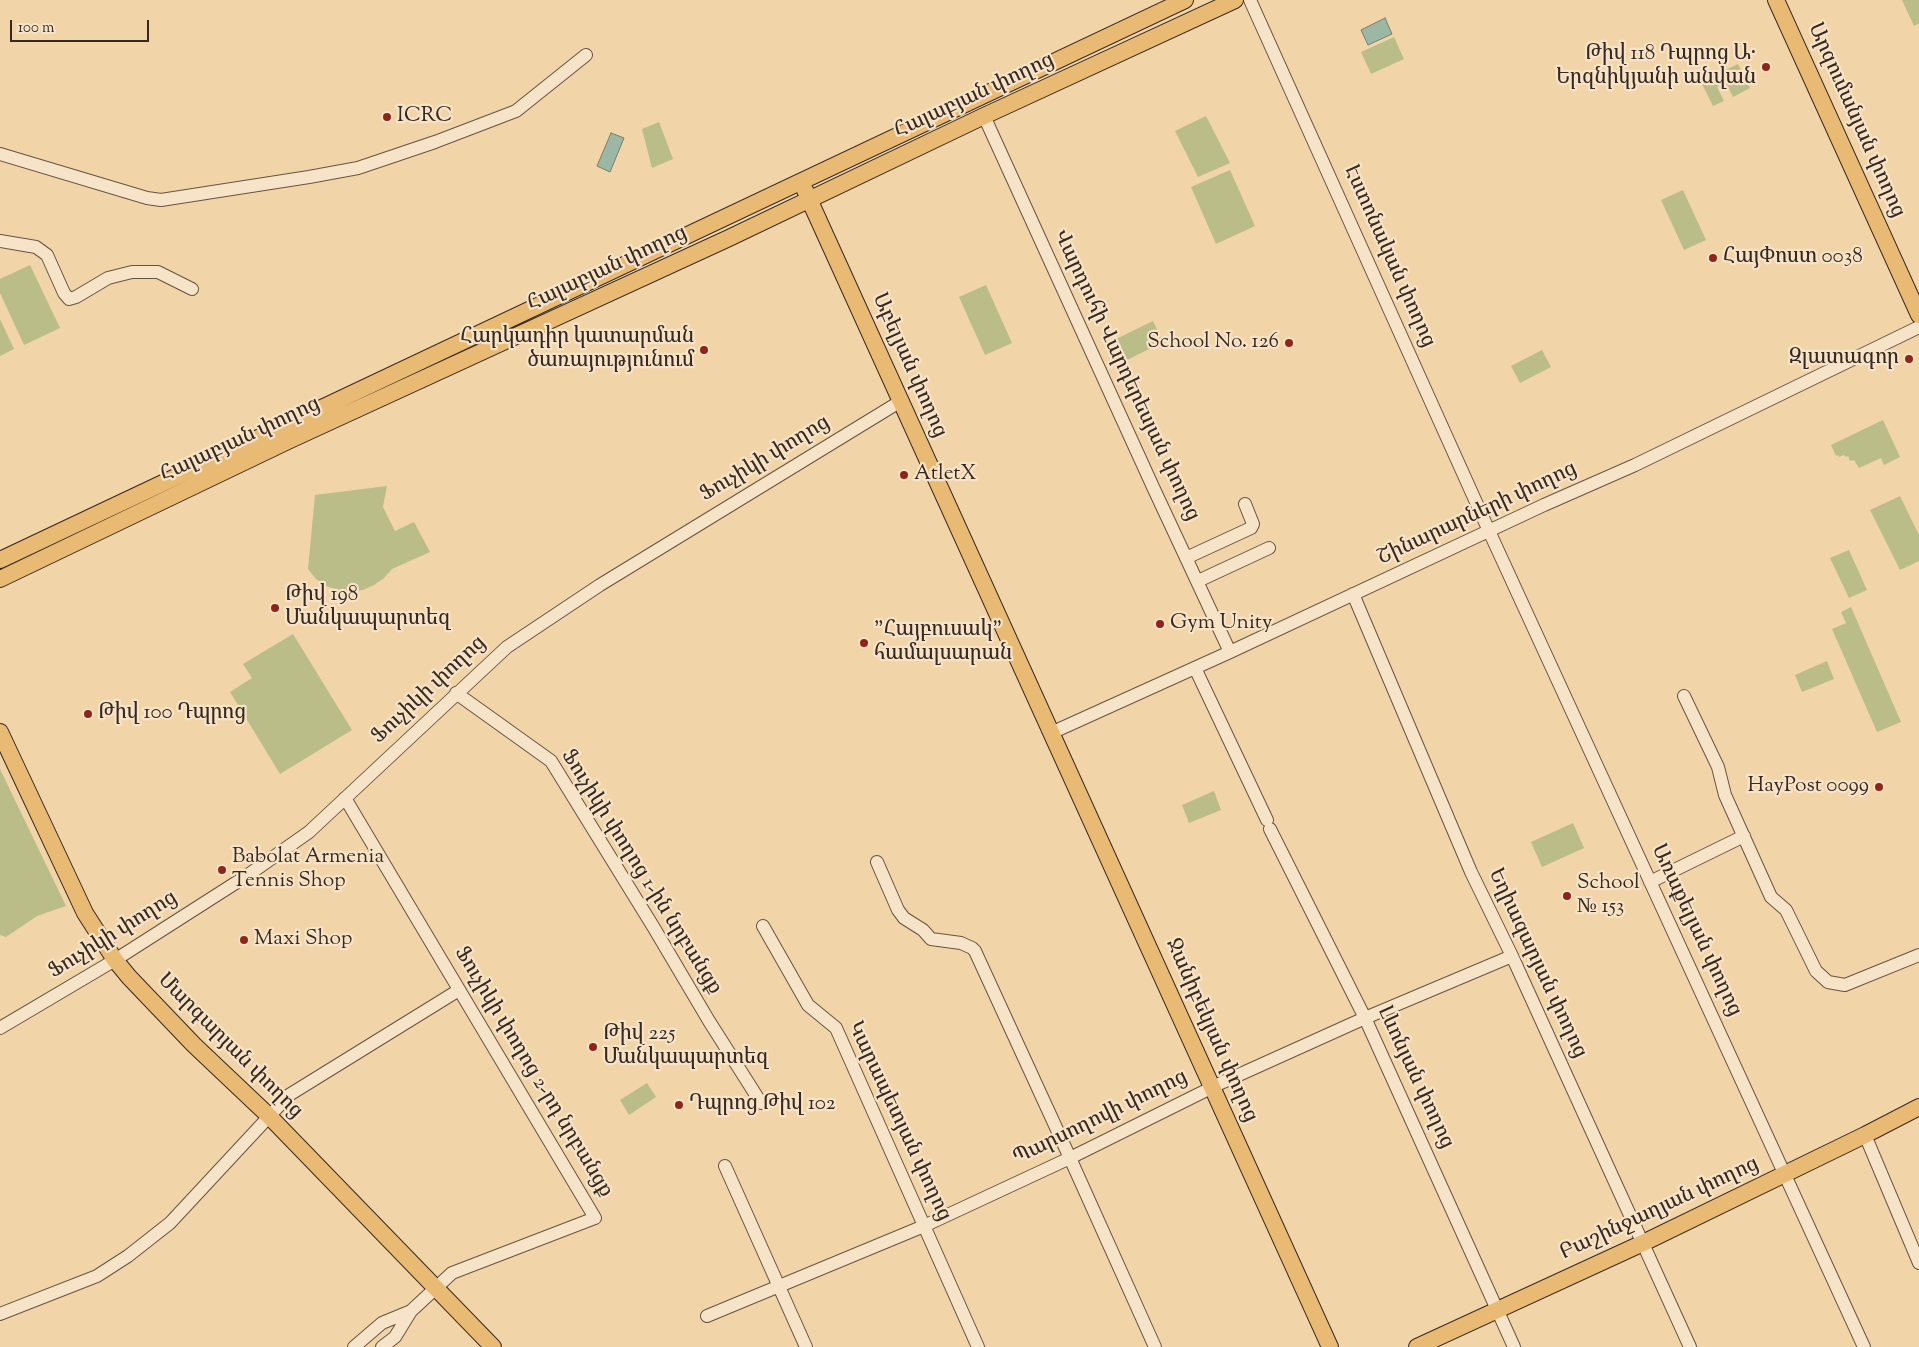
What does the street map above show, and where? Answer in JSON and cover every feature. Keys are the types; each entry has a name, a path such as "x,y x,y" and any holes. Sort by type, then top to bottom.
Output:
{"main road":[{"name":"Հալաբյան փողոց","path":"0,560 1184,0"},
{"name":"Հալաբյան փողոց","path":"0,578 290,440 695,253 1234,0"},
{"name":"Արզումանյան փողոց","path":"1776,0 1919,315"},
{"name":"Աբելյան փողոց","path":"801,182 1051,733"},
{"path":"687,236 697,242 695,253"},
{"path":"468,340 466,348 470,354 476,354"},
{"name":"Մարգարյան փողոց","path":"0,732 85,913 114,961"},
{"name":"Ջանիբեկյան փողոց","path":"1051,733 1330,1347"},
{"name":"Մարգարյան փողոց","path":"0,748 44,840 83,915 114,961 194,1045 268,1117 492,1347"},
{"name":"Բաշինջաղյան փողոց","path":"1417,1347 1643,1243 1919,1107"}],"street":[{"name":"Էստոնական փողոց","path":"1250,0 1489,531"},
{"path":"0,154 147,198 161,200 309,177 367,165 435,142 516,111 586,55"},
{"name":"Վարդուհի Վարդերեսյան փողոց","path":"984,116 1230,652"},
{"path":"0,242 36,246 47,255 68,299 76,297 108,278 132,272 158,272 192,289"},
{"name":"Շինարարների փողոց","path":"1051,733 1687,441 1919,328"},
{"name":"Ֆուչիկի փողոց","path":"0,1028 114,961 248,875 308,832 506,647 600,585 901,402"},
{"path":"1186,558 1251,528 1252,524 1245,504"},
{"name":"Առաքելյան փողոց","path":"1489,531 1864,1347"},
{"path":"1198,581 1269,548"},
{"name":"Եղիազարյան փողոց","path":"1353,594 1471,872 1512,956 1690,1347"},
{"name":"Լևոնյան փողոց","path":"1195,668 1269,825 1365,1018 1514,1347"},
{"name":"Ֆուչիկի փողոց 1-ին նրբանցք","path":"456,693 551,761 654,928 709,1022 761,1103"},
{"path":"1684,696 1718,767 1725,795 1771,897 1786,910 1816,971 1828,982 1845,985 1919,955"},
{"name":"Ֆուչիկի փողոց 2-րդ նրբանցք","path":"345,798 595,1218 452,1273 434,1289"},
{"path":"1650,882 1744,836"},
{"path":"877,862 898,910 904,918 923,930 931,939 961,943 975,951 1155,1347"},
{"name":"Կարապետյան փողոց","path":"763,926 808,1005 836,1028 978,1347"},
{"name":"Պարսողովի փողոց","path":"706,1316 924,1226 1070,1158 1212,1088 1365,1018 1512,956"},
{"path":"0,1314 97,1276 128,1256 170,1223 289,1095 459,990"},
{"path":"1865,1135 1919,1263"},
{"path":"725,1166 806,1347"},
{"path":"382,1347 395,1337 411,1311 434,1289"},
{"path":"354,1347 382,1323 411,1311"},
{"path":"382,1323 395,1337"}],"green space":[{"path":"1902,0 1919,0 1919,23 1914,26"},
{"path":"1394,37 1404,59 1371,74 1361,52"},
{"path":"1738,64 1750,88 1733,97 1726,83 1717,87 1724,101 1713,106 1701,82"},
{"path":"1206,116 1230,163 1198,177 1175,131"},
{"path":"659,122 673,159 652,168 642,129"},
{"path":"1230,170 1255,226 1216,244 1191,187"},
{"path":"1683,190 1706,240 1684,250 1661,200"},
{"path":"30,265 60,328 24,345 0,293 0,279"},
{"path":"986,285 1012,343 985,355 959,297"},
{"path":"0,319 14,349 0,356"},
{"path":"1153,321 1163,342 1125,361 1114,340"},
{"path":"1542,350 1551,367 1520,383 1511,366"},
{"path":"1883,420 1900,457 1884,465 1881,458 1859,468 1854,460 1850,461 1848,456 1836,456 1831,445"},
{"path":"387,486 383,507 395,531 414,522 430,552 392,569 384,578 363,590 338,590 326,586 316,579 308,569 315,495"},
{"path":"1900,496 1919,535 1919,561 1900,570 1870,510"},
{"path":"1849,550 1867,590 1849,598 1830,558"},
{"path":"1851,607 1901,722 1877,732 1832,629 1846,623 1841,612"},
{"path":"293,634 352,730 280,774 230,692 252,678 243,664"},
{"path":"1827,661 1834,679 1802,692 1795,675"},
{"path":"0,769 66,906 37,916 6,937 0,935"},
{"path":"1214,791 1221,810 1189,823 1182,805"},
{"path":"1573,823 1584,848 1542,867 1531,842"},
{"path":"647,1083 656,1097 629,1115 620,1100"}],"shaded area":[{"path":"1385,18 1392,34 1368,45 1361,30"},
{"path":"611,133 624,138 610,172 597,166"}],"place":[{"name":"Թիվ 118 Դպրոց Ա․ Երզնիկյանի անվան","path":"1766,67"},
{"name":"ICRC","path":"387,117"},
{"name":"ՀայՓոստ 0038","path":"1713,258"},
{"name":"School No. 126","path":"1289,343"},
{"name":"Հարկադիր կատարման ծառայությունում","path":"704,350"},
{"name":"Զլատագոր","path":"1909,359"},
{"name":"AtletX","path":"904,475"},
{"name":"Թիվ 198 Մանկապարտեզ","path":"275,608"},
{"name":"Gym Unity","path":"1160,624"},
{"name":"\"Հայբուսակ\" համալսարան","path":"864,643"},
{"name":"Թիվ 100 Դպրոց","path":"88,714"},
{"name":"HayPost 0099","path":"1879,787"},
{"name":"Babolat Armenia Tennis Shop","path":"222,870"},
{"name":"School № 153","path":"1567,896"},
{"name":"Maxi Shop","path":"244,940"},
{"name":"Թիվ 225 Մանկապարտեզ","path":"593,1047"},
{"name":"Դպրոց Թիվ 102","path":"679,1105"}]}
